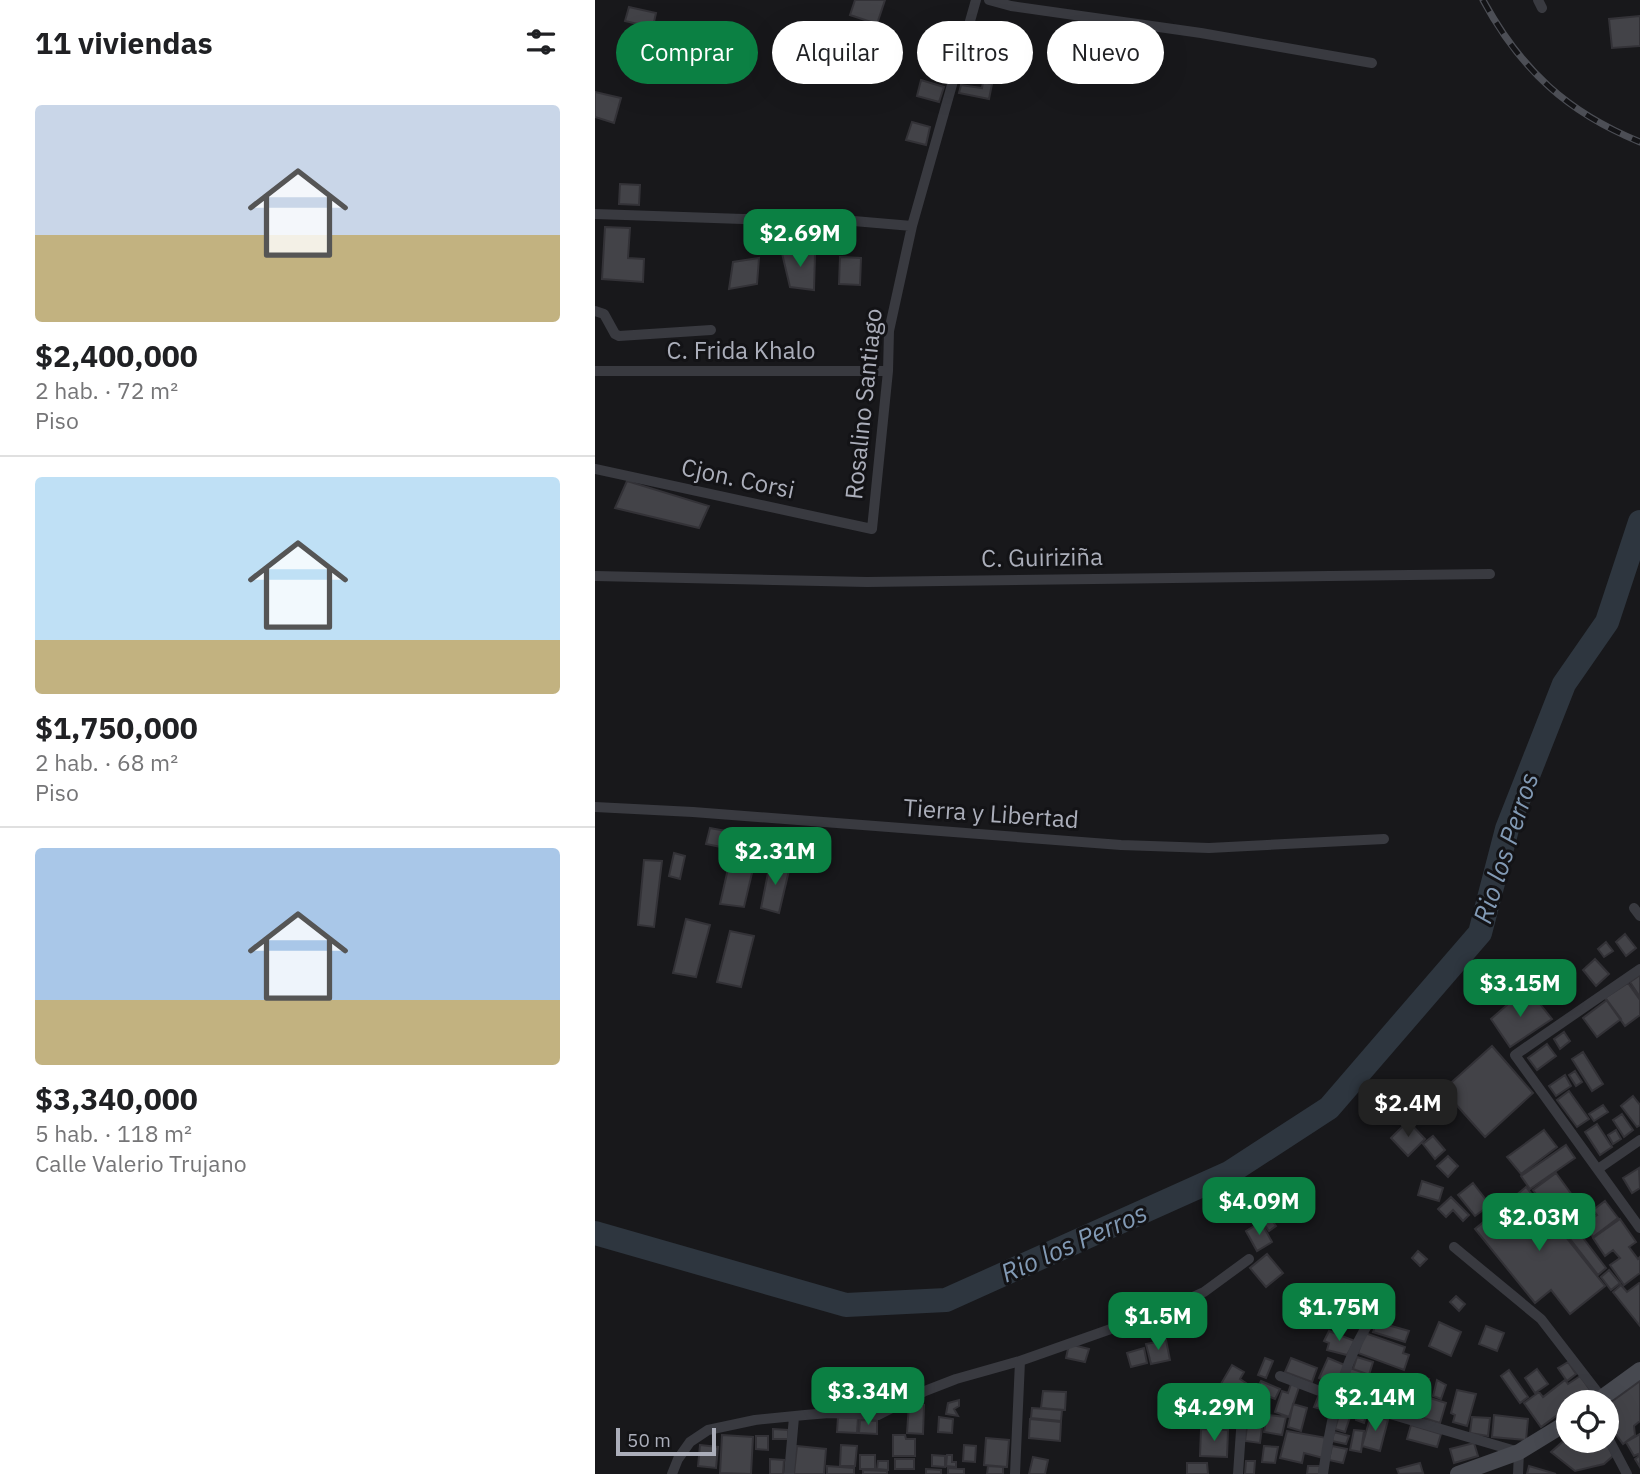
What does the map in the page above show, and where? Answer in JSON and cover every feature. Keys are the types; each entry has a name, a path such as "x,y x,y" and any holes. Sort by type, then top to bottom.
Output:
{"street":[{"name":"Rosalino Santiago","path":"872,529 888,371 889,331 912,226 976,0"},
{"path":"989,0 1011,6 1201,33 1372,63"},
{"path":"595,214 743,219 807,217 912,226"},
{"path":"595,311 604,314 615,334 619,336 711,330"},
{"name":"C. Frida Khalo","path":"595,371 888,371"},
{"name":"Cjon. Corsi","path":"595,469 872,529"},
{"name":"C. Guiriziña","path":"595,576 867,582 1490,574"},
{"name":"Tierra y Libertad","path":"595,807 1121,845 1209,848 1384,839"},
{"path":"1640,969 1515,1055 1640,1228"},
{"path":"1598,1169 1640,1140"},
{"path":"1454,1247 1541,1319 1592,1390"},
{"path":"672,1474 690,1441 708,1430 755,1420 829,1413 878,1415 955,1379 1020,1361 1159,1312 1204,1292 1249,1259"},
{"path":"1323,1474 1336,1398 1361,1335 1382,1303"},
{"path":"1015,1474 1020,1361"},
{"path":"1613,1390 1640,1370"},
{"path":"1280,1376 1336,1398 1519,1452"},
{"path":"1238,1474 1242,1416"},
{"path":"789,1474 794,1418"},
{"path":"1458,1474 1519,1452 1556,1429"},
{"path":"1518,1474 1519,1452"},
{"path":"1616,1453 1627,1474"}],"building":[{"path":"855,0 885,0 878,21 850,15"},
{"path":"629,7 656,13 654,21 625,21"},
{"path":"1640,16 1640,46 1612,48 1609,19"},
{"path":"920,84 944,87 939,102 917,96"},
{"path":"983,84 992,84 989,99 959,93 961,85 982,88"},
{"path":"595,92 621,98 614,123 595,117"},
{"path":"912,122 930,127 926,145 906,140"},
{"path":"620,184 640,185 639,205 619,204"},
{"path":"605,227 630,228 628,258 644,259 643,282 602,279"},
{"path":"781,249 815,254 814,290 790,287"},
{"path":"840,257 861,258 860,285 839,284"},
{"path":"759,258 757,284 729,289 733,262"},
{"path":"627,481 709,506 699,528 615,508"},
{"path":"710,828 726,831 721,847 706,844"},
{"path":"732,851 756,856 744,907 720,904"},
{"path":"674,853 685,856 680,879 669,876"},
{"path":"644,860 662,861 654,927 638,925"},
{"path":"770,863 790,866 779,913 761,908"},
{"path":"686,919 710,925 696,977 673,973"},
{"path":"730,931 754,936 741,987 717,982"},
{"path":"1625,934 1636,948 1626,956 1616,942"},
{"path":"1606,942 1613,951 1604,957 1598,949"},
{"path":"1595,959 1609,974 1596,986 1583,970"},
{"path":"1640,975 1640,997 1630,982"},
{"path":"1628,983 1640,1000 1640,1015 1625,1026 1605,998"},
{"path":"1532,994 1552,1019 1510,1047 1491,1019 1516,997 1521,1002"},
{"path":"1607,1000 1621,1019 1597,1037 1583,1018"},
{"path":"1564,1032 1570,1041 1560,1049 1554,1039"},
{"path":"1547,1044 1556,1056 1537,1070 1528,1058"},
{"path":"1492,1046 1533,1093 1485,1137 1443,1090"},
{"path":"1583,1052 1603,1084 1592,1091 1572,1059"},
{"path":"1575,1071 1582,1082 1576,1086 1569,1075"},
{"path":"1565,1075 1571,1086 1556,1096 1549,1086"},
{"path":"1569,1091 1589,1119 1577,1127 1557,1100"},
{"path":"1633,1096 1640,1105 1640,1125 1637,1127 1621,1106"},
{"path":"1603,1105 1608,1112 1594,1121 1589,1114"},
{"path":"1622,1114 1633,1130 1624,1137 1613,1120"},
{"path":"1408,1121 1425,1139 1408,1156 1391,1138"},
{"path":"1597,1124 1612,1147 1600,1155 1585,1132"},
{"path":"1544,1130 1557,1147 1521,1174 1507,1157"},
{"path":"1616,1130 1621,1139 1613,1144 1608,1135"},
{"path":"1433,1136 1445,1150 1435,1159 1423,1144"},
{"path":"1566,1145 1575,1158 1530,1189 1521,1176"},
{"path":"1448,1156 1458,1166 1448,1177 1437,1166"},
{"path":"1639,1168 1640,1188 1632,1193 1623,1178"},
{"path":"1556,1173 1575,1199 1558,1212 1565,1221 1559,1225 1533,1190"},
{"path":"1422,1181 1443,1188 1439,1201 1418,1195"},
{"path":"1473,1183 1490,1205 1475,1216 1458,1195"},
{"path":"1526,1187 1605,1286 1570,1314 1551,1290 1535,1303 1475,1229"},
{"path":"1451,1197 1469,1215 1463,1221 1453,1210 1446,1217 1438,1209"},
{"path":"1605,1201 1618,1218 1593,1237 1584,1224 1597,1215 1593,1210"},
{"path":"1575,1215 1583,1226 1577,1230 1606,1268 1598,1275 1560,1226"},
{"path":"1271,1219 1276,1226 1269,1231 1264,1224"},
{"path":"1620,1219 1636,1242 1629,1247 1638,1259 1640,1257 1640,1273 1624,1285 1610,1265 1620,1258 1613,1250 1605,1256 1593,1238"},
{"path":"1261,1222 1272,1242 1257,1251 1246,1231"},
{"path":"1418,1251 1427,1259 1420,1266 1412,1258"},
{"path":"1267,1254 1283,1273 1266,1287 1250,1268"},
{"path":"1609,1270 1620,1283 1611,1290 1601,1277"},
{"path":"1639,1283 1640,1326 1613,1292 1621,1285 1627,1292"},
{"path":"1346,1284 1370,1295 1363,1307 1340,1296"},
{"path":"1456,1296 1465,1304 1459,1311 1450,1302"},
{"path":"1342,1302 1359,1309 1357,1314 1362,1316 1359,1323 1337,1313"},
{"path":"1377,1322 1409,1331 1405,1342 1373,1332"},
{"path":"1439,1322 1461,1332 1451,1356 1429,1346"},
{"path":"1486,1326 1504,1333 1497,1351 1479,1344"},
{"path":"1329,1331 1355,1341 1347,1355 1327,1350 1329,1343 1324,1341"},
{"path":"1365,1333 1405,1347 1403,1353 1409,1355 1404,1370 1358,1353"},
{"path":"1166,1340 1170,1360 1151,1364 1146,1344"},
{"path":"1069,1344 1089,1349 1085,1362 1066,1358"},
{"path":"1144,1348 1147,1363 1131,1367 1127,1353"},
{"path":"1357,1357 1373,1362 1369,1375 1353,1369"},
{"path":"1265,1358 1273,1361 1266,1378 1258,1375"},
{"path":"1291,1358 1317,1368 1312,1382 1285,1372"},
{"path":"1328,1358 1347,1366 1336,1387 1319,1378"},
{"path":"1568,1362 1576,1374 1567,1381 1558,1368"},
{"path":"1232,1365 1244,1372 1240,1379 1249,1385 1238,1404 1222,1395 1224,1392 1218,1389"},
{"path":"1350,1368 1398,1385 1390,1408 1342,1390"},
{"path":"1537,1369 1548,1384 1535,1393 1525,1378"},
{"path":"1509,1370 1528,1397 1520,1403 1501,1376"},
{"path":"1416,1375 1429,1379 1425,1391 1412,1387"},
{"path":"1580,1376 1590,1390 1556,1390 1556,1416 1541,1427 1524,1403 1539,1392 1543,1397 1565,1380 1568,1384"},
{"path":"1437,1380 1446,1385 1441,1399 1433,1396"},
{"path":"1261,1381 1280,1389 1275,1399 1256,1391"},
{"path":"1640,1381 1640,1421 1634,1426 1635,1435 1623,1444 1619,1438 1619,1396"},
{"path":"1291,1384 1299,1387 1289,1417 1275,1412 1282,1391 1288,1393"},
{"path":"1403,1389 1427,1397 1420,1420 1396,1412"},
{"path":"1457,1390 1476,1394 1467,1426 1453,1422 1455,1415 1451,1413"},
{"path":"1043,1391 1066,1392 1065,1410 1041,1408"},
{"path":"1318,1397 1326,1399 1321,1409 1314,1407"},
{"path":"1430,1398 1446,1403 1440,1423 1424,1418"},
{"path":"959,1400 959,1406 954,1409 958,1416 946,1414 948,1403"},
{"path":"909,1404 924,1405 923,1434 907,1433"},
{"path":"1293,1404 1307,1408 1301,1431 1288,1427"},
{"path":"1032,1408 1062,1410 1061,1421 1031,1418"},
{"path":"1341,1408 1352,1411 1345,1432 1335,1429"},
{"path":"1359,1411 1367,1412 1364,1423 1356,1420"},
{"path":"1249,1412 1264,1413 1260,1443 1245,1441"},
{"path":"1267,1415 1286,1417 1282,1435 1264,1432"},
{"path":"1371,1415 1388,1420 1380,1451 1362,1446"},
{"path":"1494,1415 1528,1419 1526,1440 1492,1437"},
{"path":"838,1417 858,1418 857,1433 837,1432"},
{"path":"939,1417 953,1419 952,1433 938,1432"},
{"path":"1472,1417 1490,1418 1488,1436 1470,1433"},
{"path":"1030,1419 1061,1422 1060,1441 1029,1438"},
{"path":"860,1420 877,1421 877,1434 859,1433"},
{"path":"1411,1425 1441,1434 1437,1447 1407,1439"},
{"path":"773,1429 788,1430 788,1439 773,1439"},
{"path":"1201,1429 1228,1430 1227,1457 1200,1456"},
{"path":"1354,1430 1364,1431 1361,1452 1350,1450"},
{"path":"1287,1431 1327,1438 1323,1458 1304,1453 1302,1463 1280,1458"},
{"path":"1334,1432 1349,1436 1346,1444 1332,1441"},
{"path":"1640,1434 1640,1467 1635,1459 1638,1454 1634,1456 1626,1442"},
{"path":"722,1435 753,1437 751,1474 720,1473"},
{"path":"893,1435 905,1435 906,1439 915,1439 915,1456 893,1456"},
{"path":"756,1436 768,1436 768,1450 756,1449"},
{"path":"986,1438 1009,1440 1007,1467 984,1465"},
{"path":"1474,1443 1478,1456 1454,1463 1450,1449"},
{"path":"700,1445 718,1447 716,1468 698,1466"},
{"path":"841,1445 857,1446 855,1466 840,1466"},
{"path":"964,1445 976,1446 975,1462 963,1461"},
{"path":"797,1446 826,1449 824,1474 794,1474"},
{"path":"1264,1446 1278,1447 1275,1463 1262,1462"},
{"path":"1332,1446 1347,1449 1343,1463 1329,1460"},
{"path":"1556,1448 1556,1453 1612,1453 1613,1456 1604,1464 1575,1471 1551,1452"},
{"path":"860,1455 875,1455 875,1469 860,1469"},
{"path":"932,1455 945,1456 945,1467 932,1466"},
{"path":"947,1455 952,1455 952,1462 956,1462 956,1467 946,1466"},
{"path":"1033,1457 1048,1460 1045,1474 1029,1474"},
{"path":"770,1459 784,1460 783,1474 770,1474"},
{"path":"895,1459 914,1459 914,1469 895,1469"},
{"path":"878,1461 888,1461 888,1470 877,1469"},
{"path":"1246,1461 1255,1461 1254,1474 1245,1474"},
{"path":"1187,1463 1207,1463 1208,1474 1187,1474"},
{"path":"1420,1463 1423,1473 1399,1474 1397,1469"},
{"path":"827,1466 854,1468 854,1474 827,1474"},
{"path":"988,1466 1003,1467 1003,1474 987,1474"},
{"path":"1308,1466 1320,1466 1319,1474 1307,1474"},
{"path":"1529,1466 1556,1474 1527,1474"},
{"path":"948,1468 964,1469 964,1474 948,1474"},
{"path":"926,1469 941,1470 941,1474 926,1474"},
{"path":"863,1470 887,1471 887,1474 863,1474"}],"waterway":[{"name":"Rio los Perros","path":"595,1233 846,1305 946,1300 1229,1173 1329,1108 1480,933 1507,829 1564,684 1607,622 1640,522"}],"railway":[{"path":"1483,0 1513,48 1548,86 1590,117 1640,142"}]}
